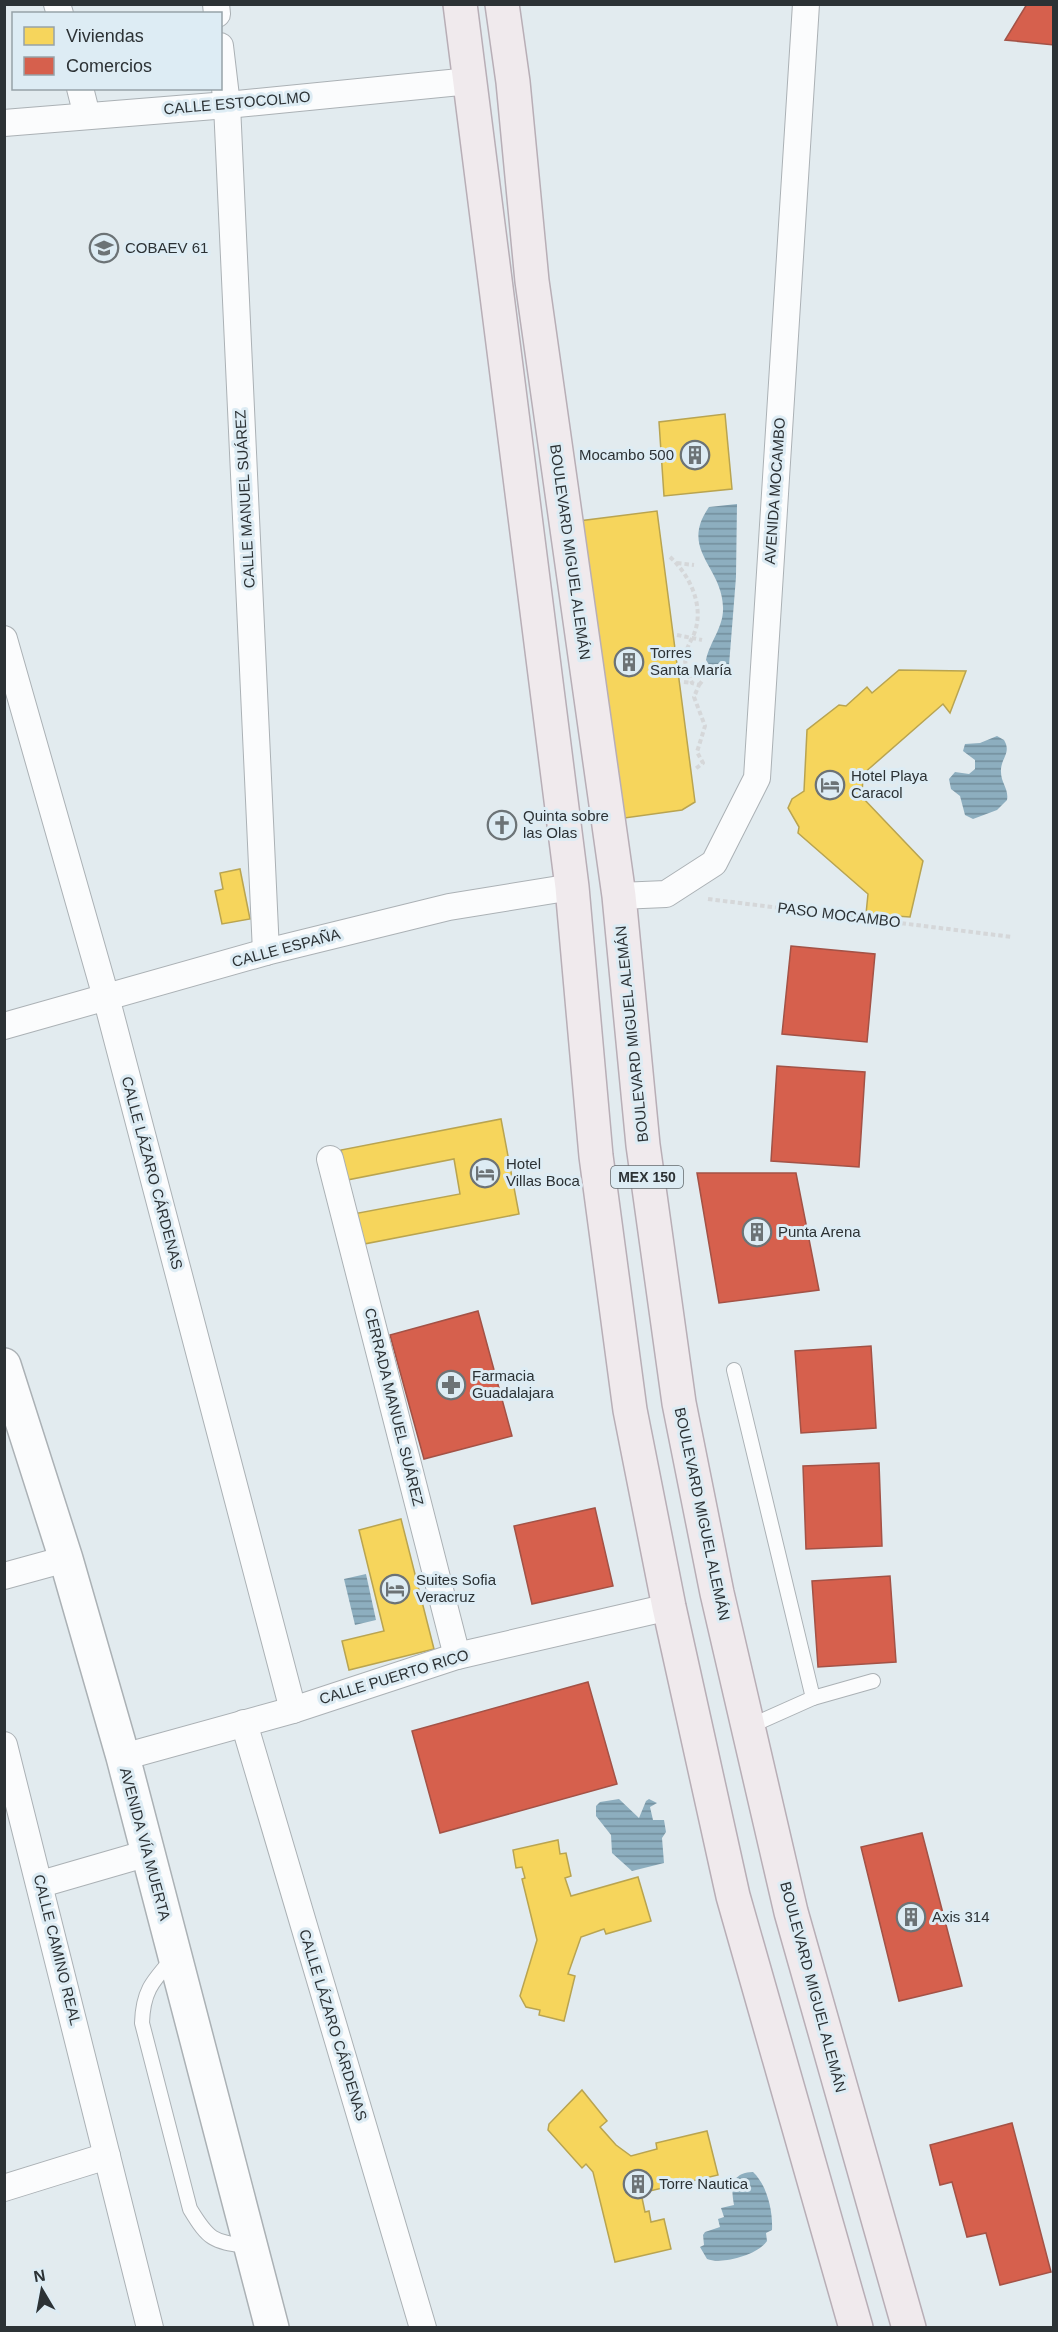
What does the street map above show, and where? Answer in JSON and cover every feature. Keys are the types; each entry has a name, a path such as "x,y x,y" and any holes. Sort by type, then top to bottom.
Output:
{"main road":[{"name":"MEX 150","path":"460,4 572,887 596,1156 630,1410 669,1607 733,1896 856,2328"},
{"name":"BOULEVARD MIGUEL ALEMÁN","path":"502,4 513,82 532,281 619,896 643,1145 679,1403 717,1593 791,1912 909,2328"}],"street":[{"name":"AVENIDA MOCAMBO","path":"666,894 714,863 757,778 806,4"},
{"name":"CALLE MANUEL SUÁREZ","path":"222,63 227,105 266,952"},
{"name":"CALLE ESTOCOLMO","path":"4,123 227,105 470,81"},
{"path":"80,90 87,116"},
{"name":"CALLE LÁZARO CÁRDENAS","path":"4,639 106,997 293,1710"},
{"name":"CALLE ESPAÑA","path":"4,1026 266,952 449,907 572,887"},
{"path":"619,896 666,894"},
{"name":"CERRADA MANUEL SUÁREZ","path":"330,1159 457,1656"},
{"name":"AVENIDA VÍA MUERTA","path":"4,1365 66,1559 123,1757 272,2328"},
{"path":"4,1576 66,1559"},
{"name":"CALLE PUERTO RICO","path":"123,1757 293,1710 457,1656 669,1607"},
{"name":"CALLE LÁZARO CÁRDENAS","path":"244,1723 423,2328"},
{"name":"CALLE CAMINO REAL","path":"4,1744 41,1884 150,2328"},
{"path":"41,1884 148,1853"},
{"path":"4,2188 108,2156"}],"lane":[{"path":"734,1370 813,1698"},
{"path":"748,1727 813,1698 873,1681"},
{"path":"174,1956 149,1985 143,2005 142,2023 190,2209 204,2232 217,2241 251,2247"}],"path":[{"path":"670,557 686,574 696,600 696,620 685,662 692,683"},
{"path":"676,563 694,565"},
{"path":"677,635 702,640"},
{"path":"694,770 703,763 697,752 705,726 694,697 703,680"},
{"path":"684,682 699,686"},
{"name":"PASO MOCAMBO","path":"666,894 1012,937"}],"water":[{"path":"737,504 736,577 728,678 715,674 706,660 719,628 723,607 721,593 704,558 698,535 701,522 709,507"},
{"path":"997,736 1004,740 1007,749 1001,772 1007,800 997,810 973,819 965,815 960,796 951,789 949,779 955,772 969,774 975,769 975,760 963,751 965,744 980,743"},
{"path":"366,1574 376,1620 355,1625 344,1579"},
{"path":"619,1799 639,1818 646,1801 649,1799 657,1803 650,1807 653,1820 664,1820 666,1832 662,1838 664,1863 632,1871 612,1853 611,1835 596,1816 596,1806 600,1802"},
{"path":"753,2172 762,2184 770,2207 772,2230 766,2233 767,2241 756,2251 739,2258 721,2261 707,2259 700,2247 704,2245 703,2235 705,2232 720,2227 718,2219 724,2217 721,2208 734,2205 732,2193 736,2178"}],"building: Viviendas":[{"name":"Mocambo 500","path":"725,414 732,489 664,496 659,422"},
{"name":"Torres Santa María","path":"657,511 695,802 682,810 603,821 563,523"},
{"path":"899,670 966,671 950,713 943,704 863,774 862,797 923,861 910,917 866,914 868,894 798,833 799,827 788,808 792,799 804,791 807,730 839,705 846,706 867,687 872,693"},
{"path":"240,869 250,919 222,924 215,891 223,889 220,873"},
{"path":"501,1119 519,1214 359,1245 353,1214 460,1194 454,1159 347,1180 341,1150"},
{"path":"401,1519 434,1649 349,1670 342,1641 384,1631 359,1530"},
{"path":"558,1840 560,1854 566,1853 571,1876 565,1878 571,1896 638,1877 651,1921 606,1934 604,1929 581,1937 568,1974 575,1976 564,2021 539,2015 540,2010 526,2007 520,1996 537,1940 522,1879 525,1878 522,1867 516,1868 513,1850"},
{"name":"Torre Nautica","path":"582,2090 607,2121 600,2127 616,2145 631,2156 657,2149 656,2143 707,2131 718,2175 641,2193 645,2212 649,2211 651,2222 664,2219 671,2249 615,2262 593,2172 586,2164 582,2168 548,2130 549,2124"}],"building: Comercios":[{"path":"1027,4 1054,4 1054,45 1005,40"},
{"path":"791,946 875,954 867,1042 782,1034"},
{"path":"777,1066 865,1072 859,1167 771,1161"},
{"name":"Punta Arena","path":"697,1173 796,1173 819,1290 719,1303"},
{"name":"Farmacia Guadalajara","path":"478,1311 512,1436 424,1459 390,1335"},
{"path":"871,1346 876,1428 801,1433 795,1351"},
{"path":"879,1463 882,1546 806,1549 803,1466"},
{"path":"595,1508 613,1586 532,1604 514,1526"},
{"path":"890,1576 896,1662 818,1667 812,1581"},
{"path":"588,1682 617,1784 440,1833 412,1731"},
{"name":"Axis 314","path":"922,1833 962,1986 899,2001 861,1847"},
{"path":"1012,2123 1051,2272 1000,2285 986,2233 967,2237 952,2182 940,2185 930,2145"}],"place":[{"name":"COBAEV 61","path":"104,248"},
{"name":"Mocambo 500","path":"695,455"},
{"name":"Torres Santa María","path":"629,662"},
{"name":"Hotel Playa Caracol","path":"830,785"},
{"name":"Quinta sobre las Olas","path":"502,825"},
{"name":"Hotel Villas Boca","path":"485,1173"},
{"name":"Punta Arena","path":"757,1232"},
{"name":"Farmacia Guadalajara","path":"451,1385"},
{"name":"Suites Sofia Veracruz","path":"395,1589"},
{"name":"Axis 314","path":"911,1917"},
{"name":"Torre Nautica","path":"638,2184"}]}
